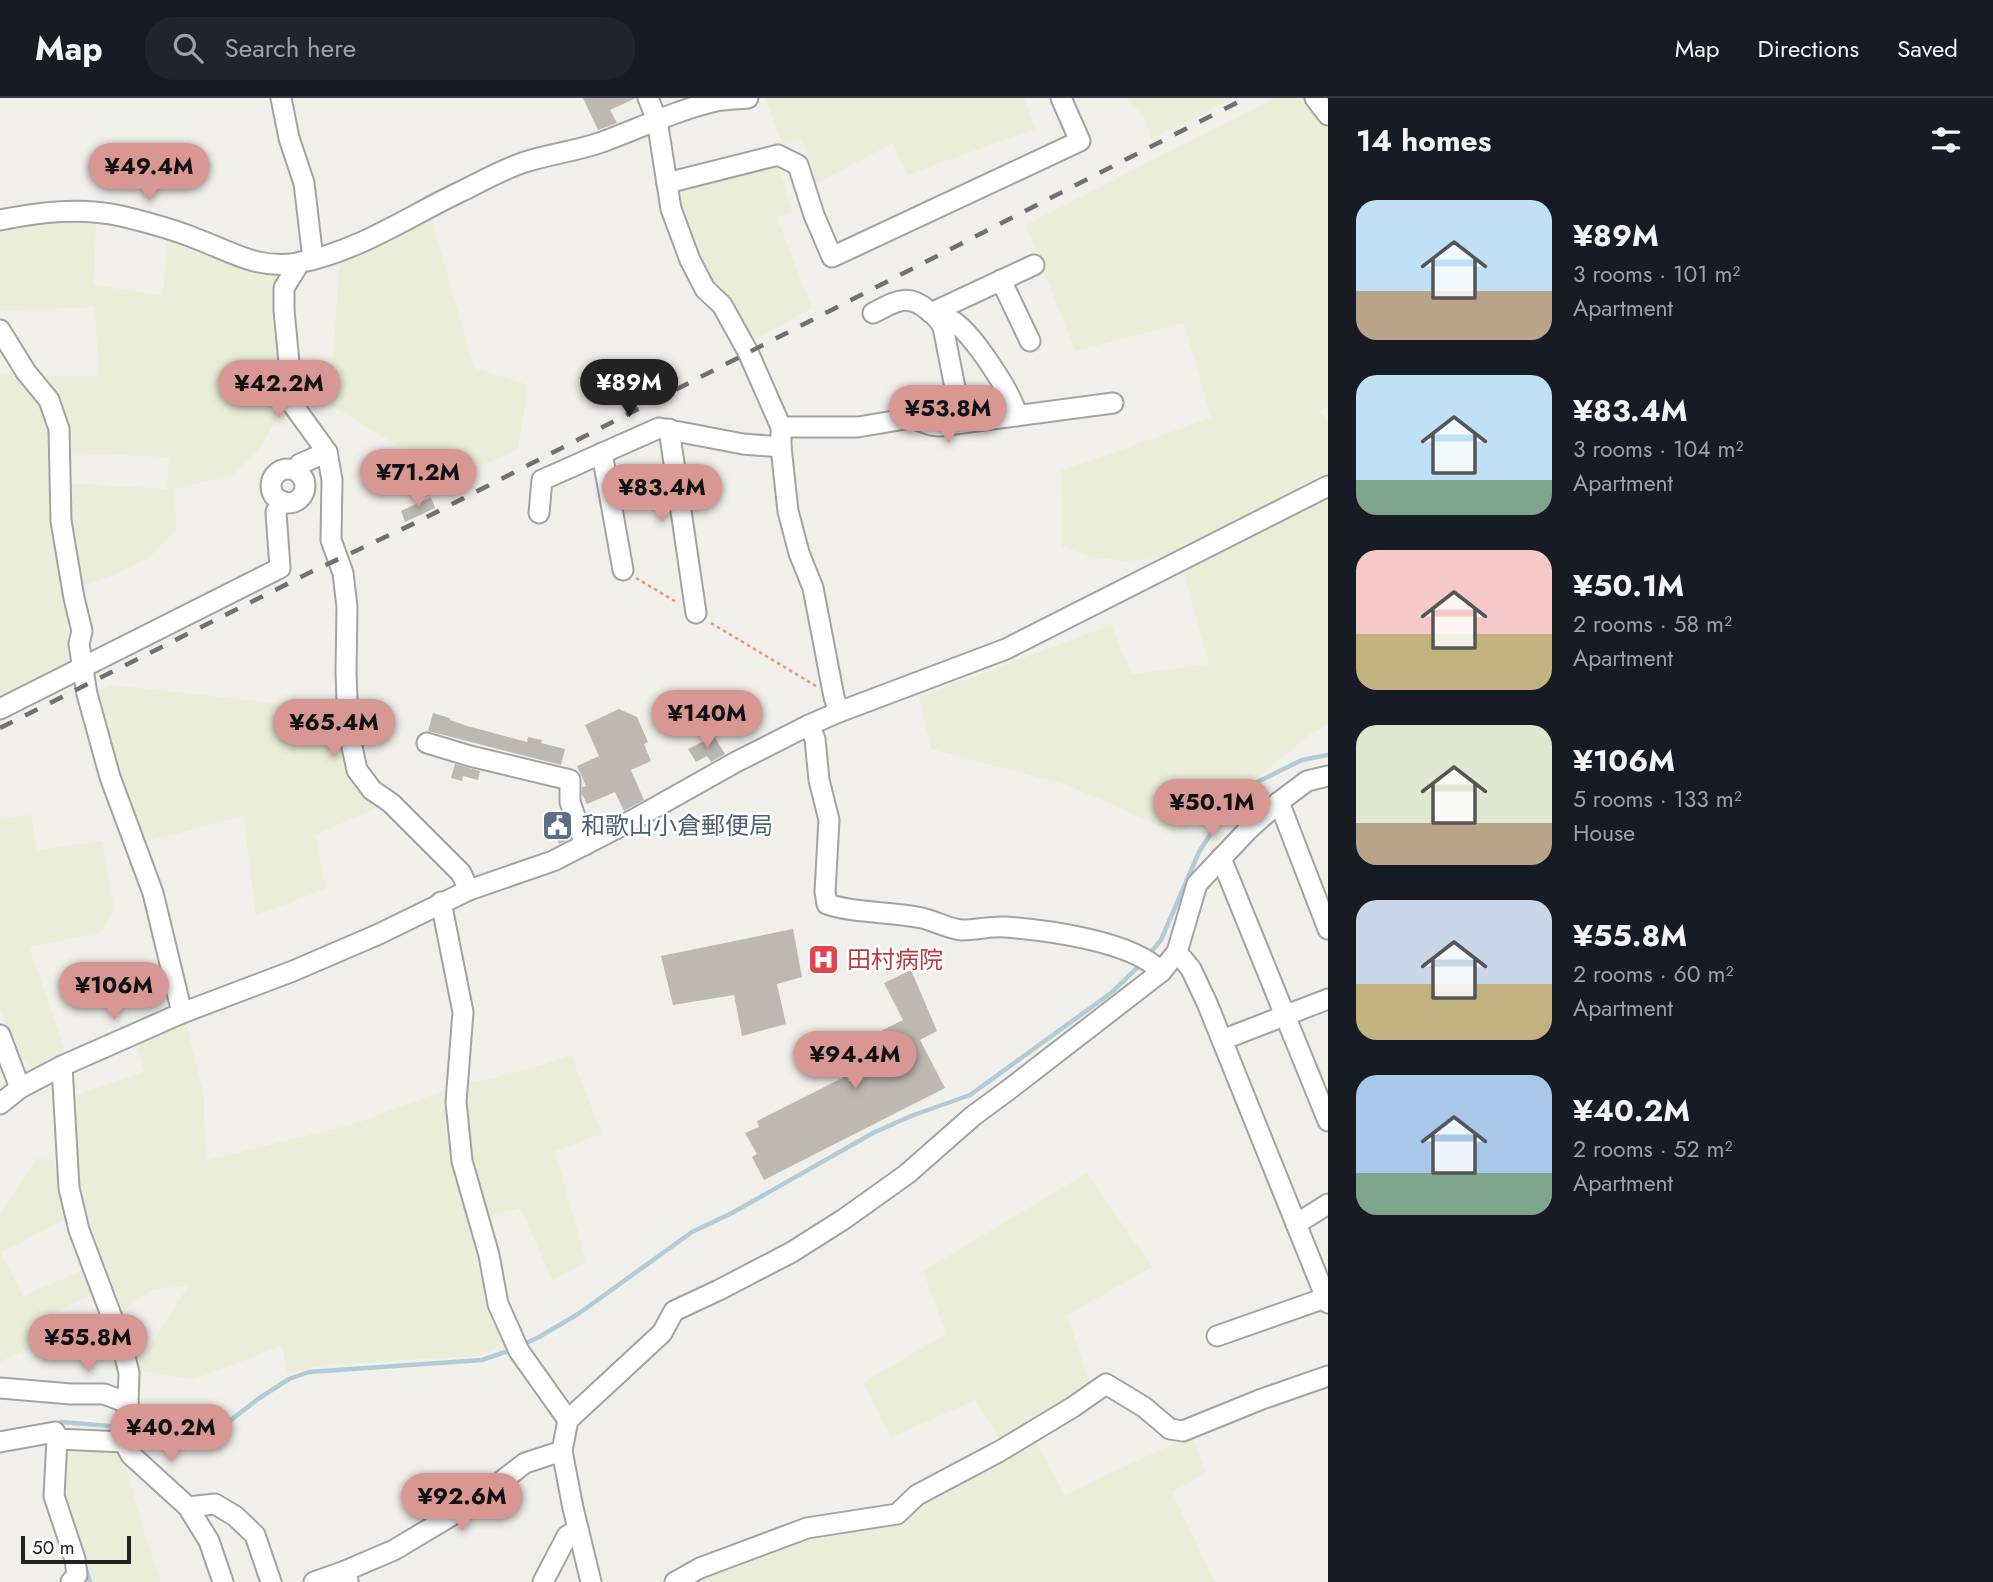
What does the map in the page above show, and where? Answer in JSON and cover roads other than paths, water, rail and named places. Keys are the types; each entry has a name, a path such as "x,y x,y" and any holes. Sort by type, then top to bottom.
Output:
{"street":[{"path":"281,98 289,138 304,183 307,261 284,288 293,405 327,452 332,480 331,540 343,573 347,607 348,728 356,770 372,790 391,803 461,873 469,890"},
{"path":"648,98 657,120 671,209 690,260 705,289 722,305 748,352 781,427 788,511 799,553 814,588 836,704"},
{"path":"0,219 39,213 90,211 120,216 172,231 257,263 288,264 307,261 330,255 386,232 423,209 523,163 598,144 657,120 716,102 748,98"},
{"path":"667,183 778,155 798,164 814,215 832,257 1080,141 1061,98"},
{"path":"1315,98 1328,115"},
{"path":"935,316 1034,265"},
{"path":"1002,280 1030,341"},
{"path":"873,313 903,300 918,302 935,316 943,327 962,423"},
{"path":"935,316 952,321 978,345 1014,404 1017,416"},
{"path":"0,330 26,372 49,400 59,429 61,521 82,631 79,644 87,694 110,777 153,893 182,1013"},
{"path":"781,427 859,427 911,418 934,426 1113,403"},
{"path":"539,513 542,480 659,428 743,444 781,447"},
{"path":"669,429 696,614"},
{"path":"0,709 280,568 276,512 282,501 273,494 272,480 275,474 285,469 299,473 300,464 327,452"},
{"path":"603,453 623,570"},
{"path":"0,1104 20,1088 62,1066 182,1013 379,934 469,890 553,860 808,725 836,704 1006,649 1328,486"},
{"path":"808,725 816,739 819,780 829,820 825,892 827,904 841,909 921,918 961,930 1003,927 1093,939 1125,950 1158,969"},
{"path":"427,743 470,757 570,780 570,802 585,845"},
{"path":"591,1582 562,1451 568,1420 662,1333 674,1311 792,1252 844,1219 907,1174 973,1116 1032,1073 1158,969 1177,951 1197,884 1279,802 1307,781 1328,776"},
{"path":"1279,802 1328,929"},
{"path":"1221,858 1328,1121"},
{"path":"441,902 463,1012 456,1102 462,1161 489,1255 498,1304 515,1343 568,1420"},
{"path":"1177,951 1191,969 1222,1040 1327,1299 1217,1336"},
{"path":"1222,1040 1328,999"},
{"path":"0,1035 20,1088"},
{"path":"62,1066 69,1188 79,1230 122,1345 129,1373 124,1439 131,1455 188,1507 209,1541 223,1582"},
{"path":"1296,1224 1328,1204"},
{"path":"675,1582 700,1568 807,1528 897,1514 917,1495 1010,1444 1106,1384 1144,1407 1170,1429 1183,1431 1328,1376"},
{"path":"0,1388 104,1394 128,1407"},
{"path":"0,1442 56,1436 124,1439"},
{"path":"56,1436 54,1496 75,1559 77,1575 71,1582"},
{"path":"314,1582 347,1576 456,1514 525,1463 562,1451"},
{"path":"188,1507 215,1504 235,1516 255,1535 271,1582"},
{"path":"543,1582 567,1536 578,1529"}],"waterway":[{"path":"426,198 447,188"},
{"path":"1148,956 1161,940 1199,852 1224,813 1249,786 1302,760 1328,755"},
{"path":"522,1345 578,1314 692,1232 732,1213 873,1133 970,1095 1111,993 1140,965"},
{"path":"132,1429 201,1438 214,1433 289,1379 309,1372 482,1360 514,1349"},
{"path":"56,1424 62,1422 120,1427"},
{"path":"85,1566 90,1582"}],"railway":[{"path":"0,728 313,571 415,523 1246,98"}],"place":[{"name":"和歌山小倉郵便局","path":"558,825"},
{"name":"田村病院","path":"824,959"}]}
